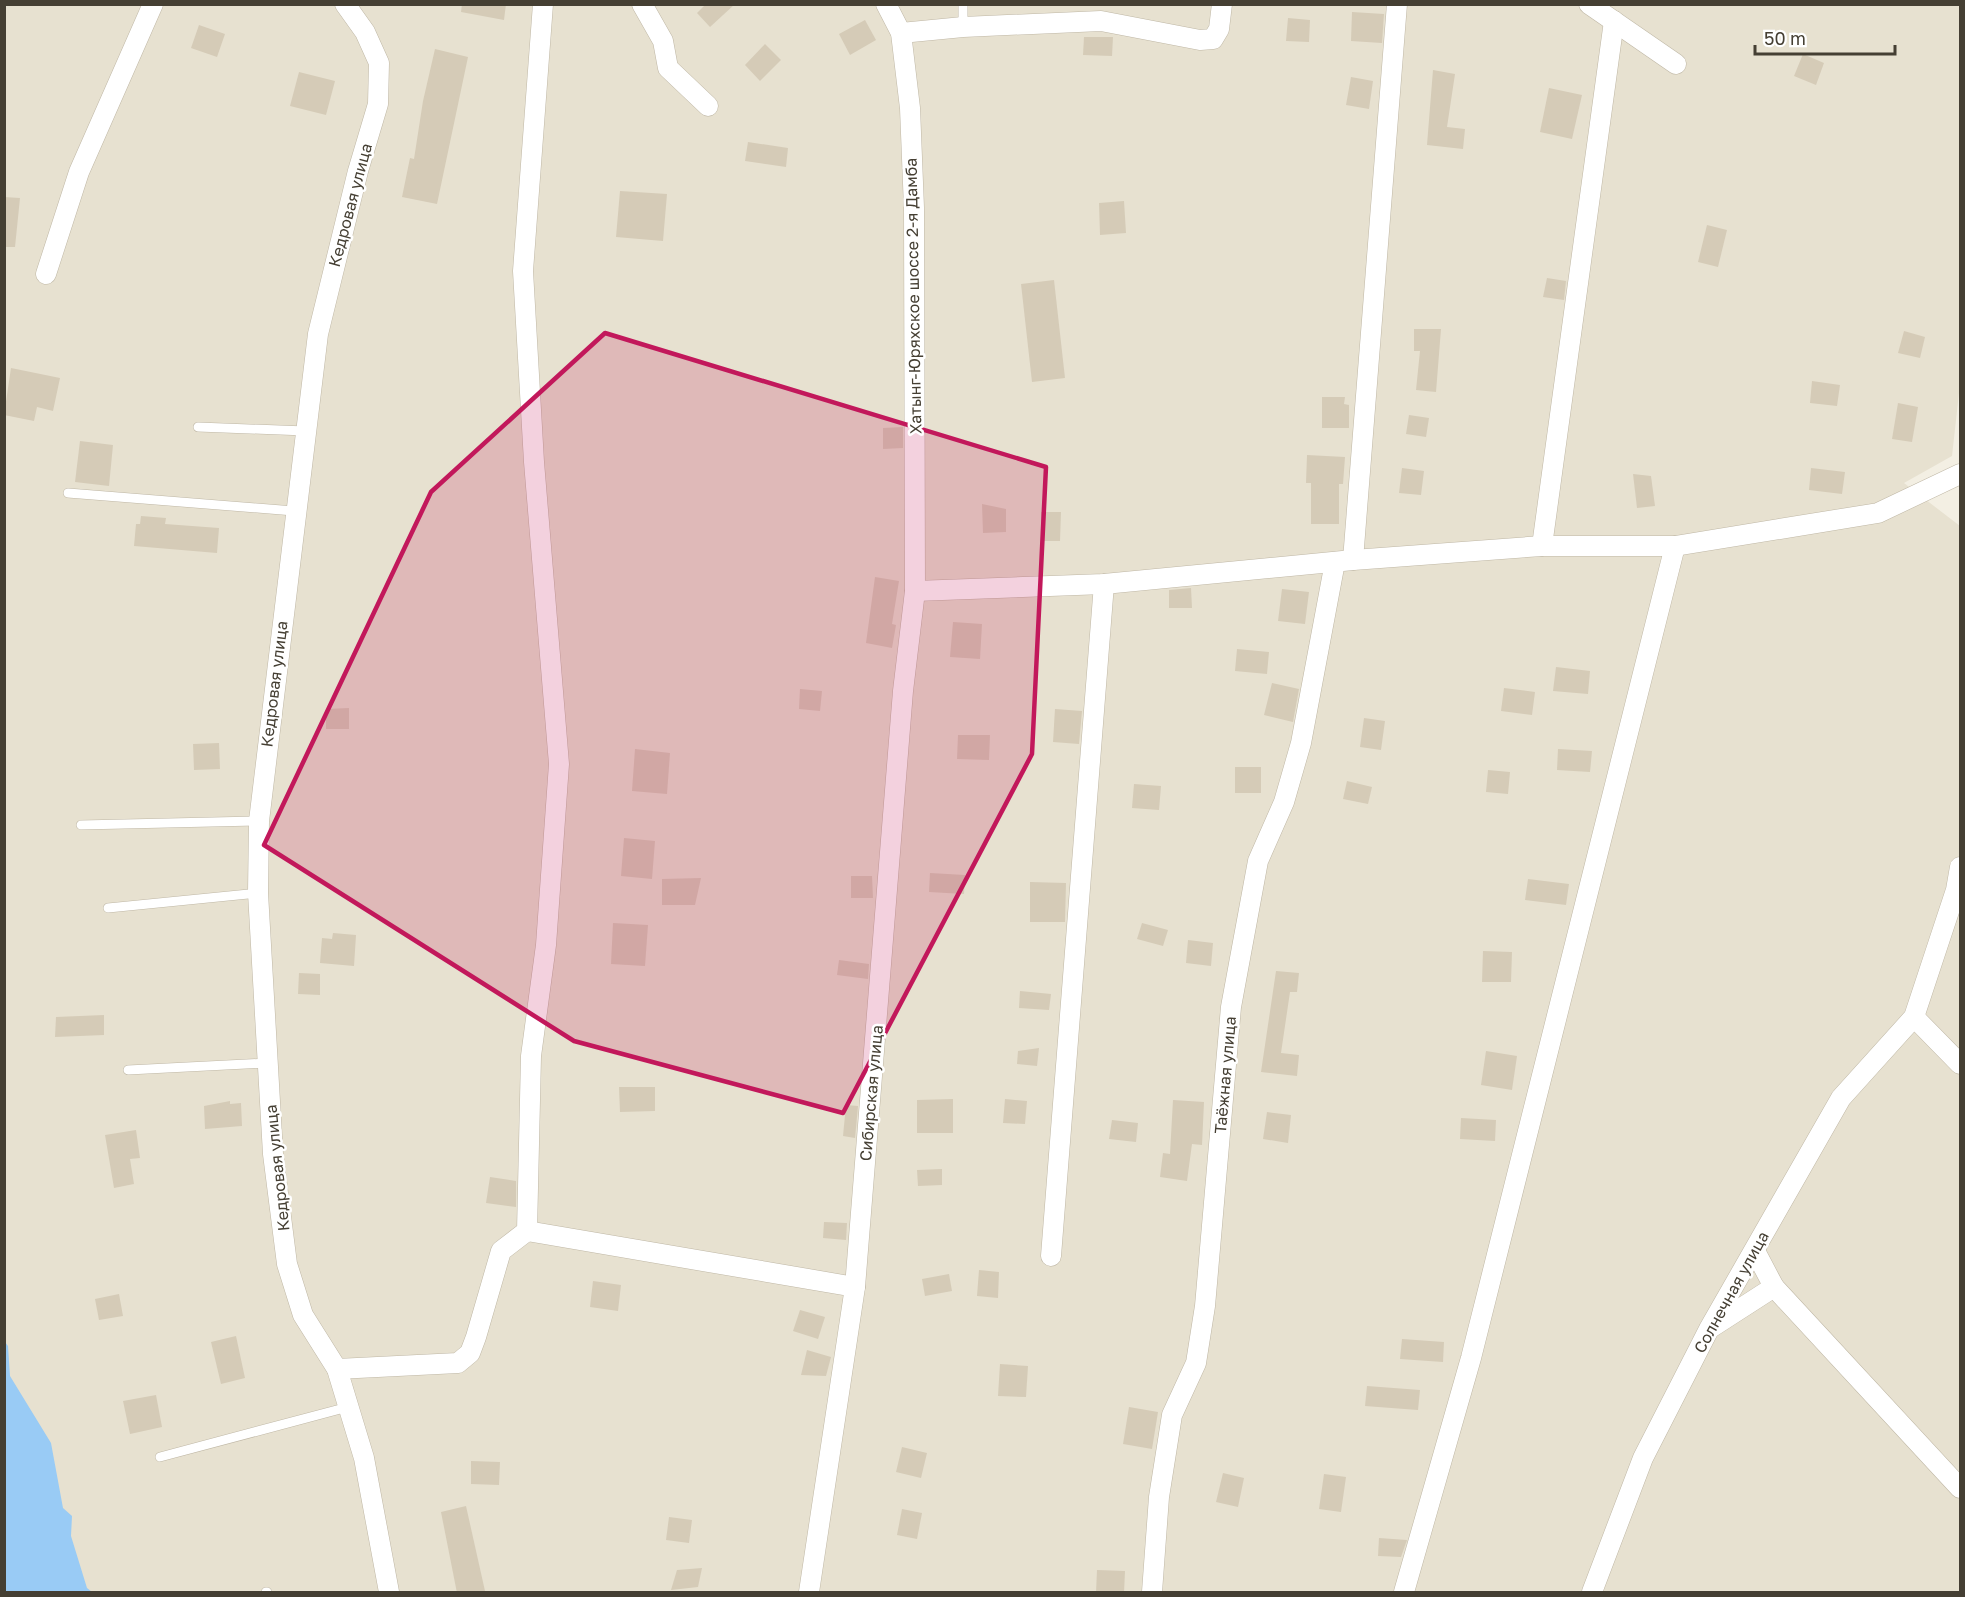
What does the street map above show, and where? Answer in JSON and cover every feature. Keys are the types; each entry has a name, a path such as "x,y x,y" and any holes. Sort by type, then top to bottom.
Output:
{"street":[{"path":"46,274 79,172 153,4"},
{"name":"Кедровая улица","path":"345,4 365,32 379,63 378,104 358,171 318,334 294,511 259,821 258,893 273,1154 287,1264 303,1315 337,1369 364,1458 389,1593"},
{"path":"527,1231 531,1056 546,945 559,764 534,462 523,271 543,4"},
{"path":"642,4 663,41 668,68 708,106"},
{"name":"Хатынг-Юряхское шоссе 2-я Дамба","path":"886,4 901,33 910,108 914,208 915,591"},
{"path":"901,33 963,27 1101,21 1200,40 1213,39 1219,29 1222,4"},
{"name":"Таёжная улица","path":"1152,1593 1159,1497 1172,1415 1196,1364 1205,1306 1231,1007 1258,861 1284,802 1301,743 1344,561 1397,4"},
{"path":"1589,4 1676,64"},
{"path":"1542,546 1614,21"},
{"path":"915,591 1104,584 1344,561 1542,546 1675,546 1878,513 1960,474"},
{"path":"1404,1593 1471,1358 1675,546"},
{"path":"1051,1256 1104,584"},
{"name":"Сибирская улица","path":"809,1593 855,1287 903,691 915,591"},
{"path":"1960,867 1956,890 1914,1017 1960,1064"},
{"name":"Солнечная улица","path":"1592,1593 1643,1458 1709,1329 1840,1098 1914,1017"},
{"path":"337,1369 458,1363 470,1353 501,1251 527,1231 855,1287"},
{"path":"1755,1251 1774,1287 1960,1488"},
{"path":"1709,1329 1774,1287"}],"lane":[{"path":"963,4 963,27"},
{"path":"198,427 306,431"},
{"path":"68,493 294,511"},
{"path":"81,825 259,821"},
{"path":"108,908 258,893"},
{"path":"128,1070 268,1063"},
{"path":"160,1457 348,1407"}],"highlighted area":[{"path":"605,333 1046,467 1032,754 843,1113 574,1041 264,845 431,492"}],"shaded area":[{"path":"5,5 1960,5 1960,384 1952,456 1904,483 1960,526 1960,1592 5,1592"}],"water":[{"path":"5,1342 8,1346 10,1376 51,1443 63,1508 72,1516 71,1536 87,1588 92,1592 5,1592"}],"building":[{"path":"462,4 506,4 504,20 461,12"},
{"path":"706,4 735,4 710,27 697,13"},
{"path":"1352,12 1384,14 1382,43 1351,41"},
{"path":"1288,18 1310,20 1309,42 1286,41"},
{"path":"865,20 876,40 850,55 839,34"},
{"path":"199,25 225,34 217,57 191,48"},
{"path":"1084,37 1113,37 1112,56 1083,55"},
{"path":"765,44 781,60 760,81 745,65"},
{"path":"435,49 468,57 437,204 402,197 410,158 414,159 423,101"},
{"path":"1803,54 1824,63 1816,85 1794,76"},
{"path":"1433,70 1455,74 1447,127 1465,129 1463,149 1427,145"},
{"path":"299,72 335,81 326,115 290,106"},
{"path":"1351,77 1373,81 1369,109 1346,105"},
{"path":"1549,88 1582,95 1572,139 1540,132"},
{"path":"748,142 788,148 786,167 745,161"},
{"path":"620,191 667,194 663,241 616,237"},
{"path":"4,197 20,198 15,247 4,247"},
{"path":"1124,201 1126,233 1100,235 1099,203"},
{"path":"1707,225 1727,230 1718,267 1698,262"},
{"path":"1547,278 1566,281 1564,300 1543,297"},
{"path":"1054,280 1065,378 1032,382 1021,284"},
{"path":"1414,329 1441,329 1436,392 1416,390 1420,351 1414,351"},
{"path":"1904,331 1925,337 1920,358 1898,353"},
{"path":"11,368 60,378 53,411 37,407 34,421 4,415"},
{"path":"1812,381 1840,385 1837,406 1810,403"},
{"path":"1322,397 1345,397 1344,404 1349,405 1349,428 1322,428"},
{"path":"1898,403 1918,407 1912,442 1892,439"},
{"path":"1409,415 1429,418 1426,437 1406,434"},
{"path":"903,427 903,448 883,449 883,428"},
{"path":"80,441 113,445 109,486 75,482"},
{"path":"1307,455 1345,457 1343,484 1339,484 1339,524 1311,524 1311,483 1306,483"},
{"path":"1402,468 1424,471 1421,495 1399,493"},
{"path":"1811,468 1845,472 1842,494 1809,490"},
{"path":"1633,474 1651,476 1655,506 1637,508"},
{"path":"982,504 1006,509 1006,532 983,533"},
{"path":"1041,512 1061,512 1060,541 1041,541"},
{"path":"141,516 166,518 165,524 219,528 217,553 134,546 136,524 140,524"},
{"path":"875,577 899,581 892,624 896,625 892,648 866,643"},
{"path":"1191,588 1192,608 1169,608 1169,590"},
{"path":"1282,589 1309,592 1305,624 1278,621"},
{"path":"953,622 982,624 980,659 950,657"},
{"path":"1237,649 1269,652 1267,674 1235,671"},
{"path":"1556,667 1590,671 1588,694 1553,691"},
{"path":"1272,683 1299,689 1293,722 1264,715"},
{"path":"1504,688 1535,692 1532,715 1501,711"},
{"path":"800,689 822,691 820,711 799,709"},
{"path":"349,708 349,729 326,729 326,709"},
{"path":"1055,709 1082,711 1079,744 1053,742"},
{"path":"1364,718 1385,721 1381,750 1360,747"},
{"path":"958,735 990,735 989,760 957,759"},
{"path":"219,743 220,769 194,770 193,744"},
{"path":"635,749 670,753 667,794 632,791"},
{"path":"1558,749 1592,751 1590,772 1557,770"},
{"path":"1235,767 1261,767 1261,793 1235,793"},
{"path":"1488,770 1510,772 1508,794 1486,792"},
{"path":"1347,781 1372,787 1368,804 1343,799"},
{"path":"1134,784 1161,786 1159,810 1132,808"},
{"path":"624,838 655,841 652,879 621,876"},
{"path":"930,873 965,875 964,894 929,892"},
{"path":"851,876 872,876 873,898 851,898"},
{"path":"701,878 695,905 662,905 662,879"},
{"path":"1528,879 1569,884 1566,905 1525,900"},
{"path":"1030,882 1066,883 1065,922 1030,922"},
{"path":"613,923 648,925 645,966 611,964"},
{"path":"1142,923 1168,930 1163,946 1137,939"},
{"path":"333,933 356,935 354,966 320,963 322,938 332,939"},
{"path":"1188,940 1213,943 1211,966 1186,963"},
{"path":"1483,951 1512,952 1511,982 1482,982"},
{"path":"839,960 869,964 868,979 837,975"},
{"path":"1276,971 1299,973 1297,992 1290,992 1281,1053 1299,1055 1297,1076 1261,1072"},
{"path":"299,973 320,974 320,995 298,994"},
{"path":"1020,991 1051,994 1049,1010 1019,1008"},
{"path":"104,1015 104,1035 55,1037 56,1017"},
{"path":"1039,1048 1037,1066 1017,1064 1018,1051"},
{"path":"1486,1051 1517,1056 1512,1090 1481,1085"},
{"path":"619,1087 655,1087 655,1111 620,1112"},
{"path":"953,1099 953,1133 917,1133 917,1100"},
{"path":"1005,1099 1027,1101 1025,1124 1003,1123"},
{"path":"1173,1100 1204,1102 1202,1145 1192,1144 1187,1181 1160,1177 1163,1153 1170,1154"},
{"path":"230,1101 230,1104 241,1103 242,1126 205,1129 204,1106"},
{"path":"846,1105 858,1106 855,1138 843,1136"},
{"path":"1267,1112 1291,1115 1288,1143 1263,1139"},
{"path":"1461,1118 1496,1120 1495,1141 1460,1139"},
{"path":"1112,1120 1138,1123 1136,1142 1109,1139"},
{"path":"136,1130 140,1158 130,1159 134,1184 114,1188 105,1135"},
{"path":"942,1169 942,1185 918,1186 917,1170"},
{"path":"490,1177 516,1181 516,1207 486,1203"},
{"path":"824,1222 847,1223 846,1240 823,1238"},
{"path":"979,1270 999,1272 998,1298 977,1296"},
{"path":"949,1274 952,1291 925,1296 922,1279"},
{"path":"593,1281 621,1285 618,1311 590,1307"},
{"path":"119,1294 123,1316 99,1320 95,1299"},
{"path":"800,1310 825,1317 818,1339 793,1331"},
{"path":"236,1336 245,1378 221,1384 211,1342"},
{"path":"1402,1339 1444,1342 1443,1362 1400,1359"},
{"path":"807,1350 831,1357 826,1376 801,1375"},
{"path":"1000,1364 1028,1366 1026,1397 998,1396"},
{"path":"1367,1386 1420,1390 1418,1410 1365,1406"},
{"path":"156,1395 162,1427 130,1434 123,1401"},
{"path":"1129,1407 1158,1412 1152,1449 1123,1444"},
{"path":"902,1447 927,1453 921,1478 896,1472"},
{"path":"471,1461 500,1462 499,1485 471,1484"},
{"path":"1223,1473 1244,1478 1238,1507 1216,1502"},
{"path":"1324,1474 1346,1477 1341,1512 1319,1509"},
{"path":"466,1506 485,1591 477,1593 457,1593 441,1512"},
{"path":"902,1509 922,1513 917,1539 897,1535"},
{"path":"669,1517 692,1520 689,1543 666,1540"},
{"path":"1379,1538 1407,1540 1401,1557 1378,1556"},
{"path":"702,1568 698,1587 671,1590 677,1570"},
{"path":"1097,1570 1125,1571 1124,1593 1096,1593"}]}
